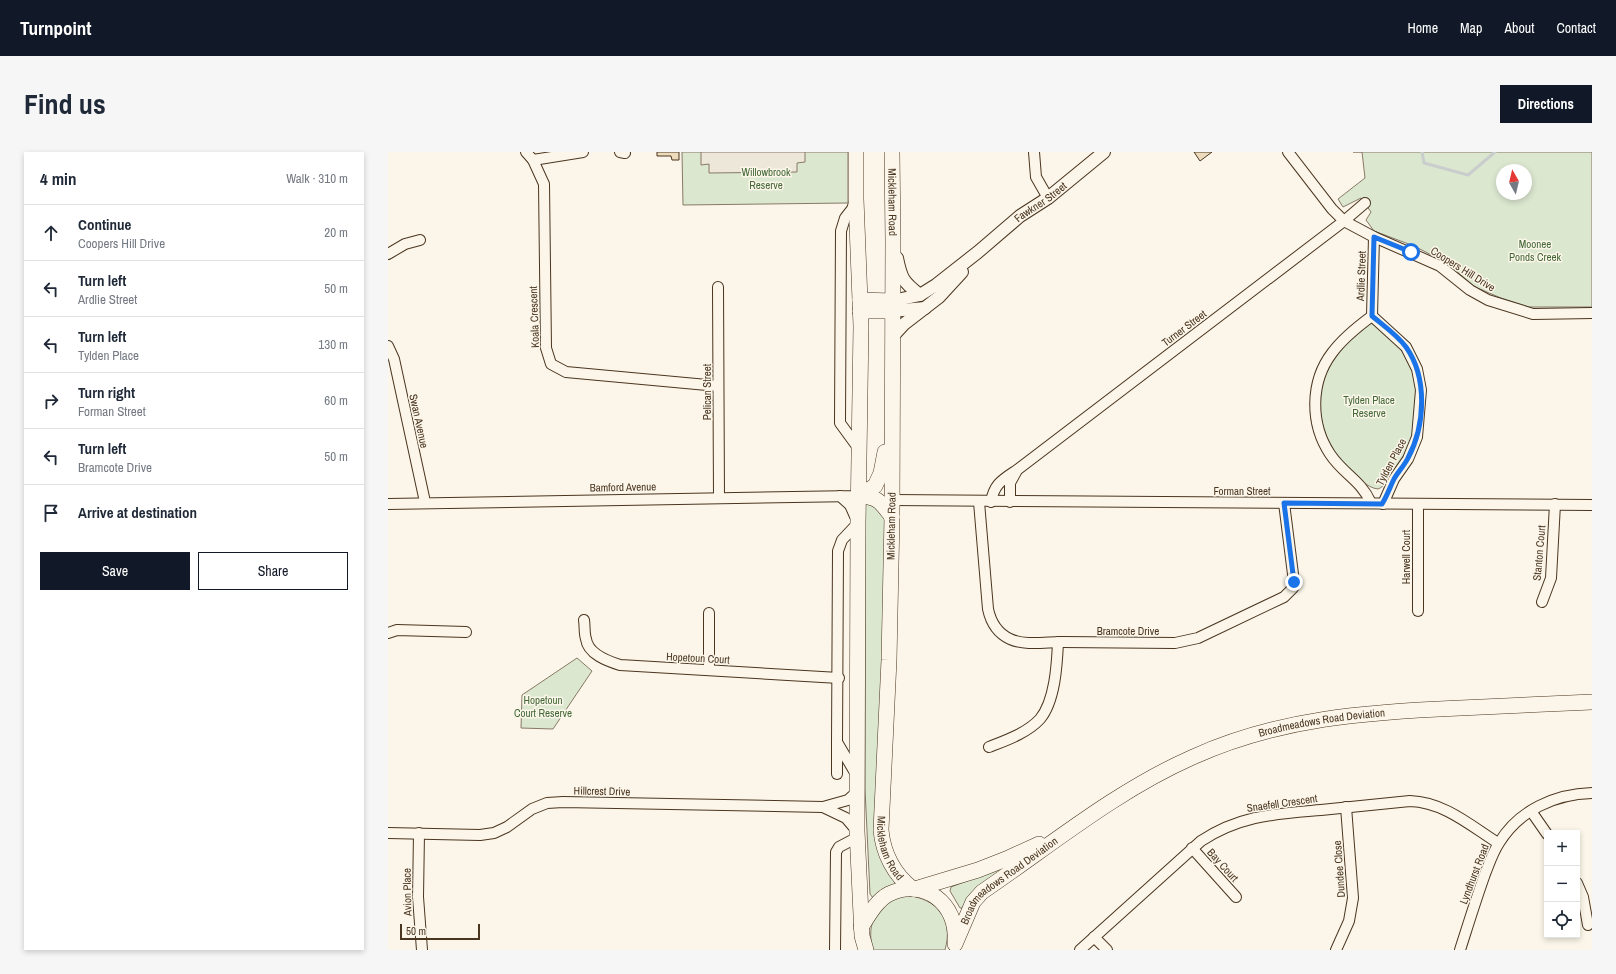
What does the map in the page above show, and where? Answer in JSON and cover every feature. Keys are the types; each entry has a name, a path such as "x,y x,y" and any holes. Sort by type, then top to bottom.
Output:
{"main road":[{"path":"856,152 856,199 860,306 858,834 861,927 866,950"},
{"name":"Mickleham Road","path":"892,152 892,516 889,660 881,830 884,849 888,859 906,884 914,889"},
{"path":"860,306 892,306"},
{"path":"859,495 875,486 881,473 892,415"},
{"path":"859,495 874,497 882,503 892,516"},
{"name":"Broadmeadows Road Deviation","path":"954,947 974,902 982,892 1074,827 1141,783 1192,757 1250,735 1286,725 1316,719 1373,713 1592,702"},
{"name":"Broadmeadows Road Deviation","path":"861,927 879,902 888,895 900,890 914,889 962,876 1006,859 1074,827"},
{"path":"914,889 927,892 938,899 947,908 955,925 956,931 954,947"}],"street":[{"name":"Koala Crescent","path":"526,152 533,160 544,184 546,348 551,364 566,372 718,386"},
{"path":"533,160 583,152"},
{"path":"1034,152 1036,177 1048,198"},
{"name":"Fawkner Street","path":"892,306 920,295 936,284 978,252 1020,216 1048,198 1104,152"},
{"name":"Coopers Hill Drive","path":"1288,152 1332,209 1344,222 1440,266 1470,290 1488,300 1533,314 1592,313"},
{"path":"856,199 852,209 845,218 841,232 840,423 859,449"},
{"name":"Turner Street","path":"991,502 993,491 1000,481 1017,470 1344,222 1365,203"},
{"name":"Ardlie Street","path":"1372,316 1374,237"},
{"path":"388,254 405,244 420,240"},
{"path":"893,241 902,278 920,295"},
{"name":"Fawkner Street","path":"892,337 904,324 927,308 939,297 978,252"},
{"name":"Pelican Street","path":"718,287 719,498"},
{"path":"892,306 927,308"},
{"name":"Tylden Place","path":"1371,503 1363,487 1336,462 1322,440 1316,416 1315,400 1317,386 1322,370 1332,353 1351,332 1372,316 1390,331 1406,348 1417,369 1422,390 1417,437 1408,459 1394,479 1382,504"},
{"name":"Swan Avenue","path":"388,346 394,359 424,502"},
{"path":"1010,502 1010,483 1017,470"},
{"name":"Bamford Avenue","path":"388,504 424,502 859,495"},
{"path":"837,774 839,678 838,551 842,540 858,523 850,505 840,496"},
{"name":"Forman Street","path":"892,500 979,502 1592,505"},
{"name":"Bramcote Drive","path":"979,502 990,619 995,628 1011,640 1020,642 1175,643 1187,641 1206,634 1284,597 1291,592 1294,582 1284,503"},
{"name":"Harwell Court","path":"1418,504 1418,610"},
{"name":"Stanton Court","path":"1542,602 1551,578 1555,504"},
{"path":"709,613 709,670"},
{"name":"Hopetoun Court","path":"584,620 586,641 592,651 605,661 620,665 839,678"},
{"path":"388,633 397,630 466,632"},
{"path":"989,747 1023,732 1040,718 1051,696 1058,642"},
{"path":"838,742 858,784"},
{"name":"Hillcrest Drive","path":"388,833 480,835 494,833 507,827 532,809 547,803 563,802 823,807 848,800 858,784"},
{"name":"Lyndhurst Road","path":"1460,950 1482,883 1498,844 1508,832 1531,811 1543,804 1567,795 1592,793"},
{"name":"Snaefell Crescent","path":"1080,950 1201,841 1221,829 1251,818 1280,813 1410,801 1433,804 1442,808 1498,844"},
{"name":"Hillcrest Drive","path":"823,807 846,818 858,834"},
{"name":"Dundee Close","path":"1336,950 1349,921 1353,898 1346,807"},
{"path":"1531,811 1544,830"},
{"name":"Avion Place","path":"419,833 418,897 422,950"},
{"path":"835,950 836,852 839,847 858,834"},
{"name":"Bay Court","path":"1192,848 1236,897"},
{"path":"1580,890 1583,898 1588,925"},
{"path":"1094,937 1107,950"}],"green space":[{"name":"Willowbrook Reserve","path":"682,152 848,152 848,203 683,205"},
{"name":"Moonee Ponds Creek","path":"1362,152 1592,152 1592,307 1529,307 1501,298 1475,287 1447,263 1414,246 1374,231 1366,220 1371,212 1361,198 1343,207 1338,199 1365,178"},
{"name":"Tylden Place Reserve","path":"1373,323 1401,350 1409,361 1415,374 1418,389 1416,419 1407,448 1392,474 1384,485 1378,489 1362,481 1338,456 1329,443 1320,414 1322,383 1327,368 1335,354 1342,345 1369,324"},
{"path":"869,501 884,515 885,524 885,579 877,812 900,883 873,898 870,894 865,789 865,504"},
{"name":"Hopetoun Court Reserve","path":"577,658 592,671 553,729 521,728 522,695"},
{"path":"1006,866 969,898 962,908 960,908 950,891 951,887"},
{"path":"906,895 917,897 926,901 940,912 945,920 947,928 945,950 873,950 871,931 876,915 881,908 888,903 896,898"}],"shaded area":[{"path":"701,152 805,152 805,162 797,163 797,172 709,173 709,164 701,165"}],"building":[{"path":"657,152 679,152 679,160 672,160 671,156 657,156"},
{"path":"1194,152 1212,152 1200,161"}],"waterway":[{"name":"Moonee Ponds Creek","path":"1422,152 1424,163 1468,175 1495,152"}],"route":[{"path":"1294,582 1284,503 1382,504 1394,479 1408,459 1417,437 1421,412 1422,390 1417,369 1406,348 1390,331 1372,316 1374,237 1411,252"}]}
